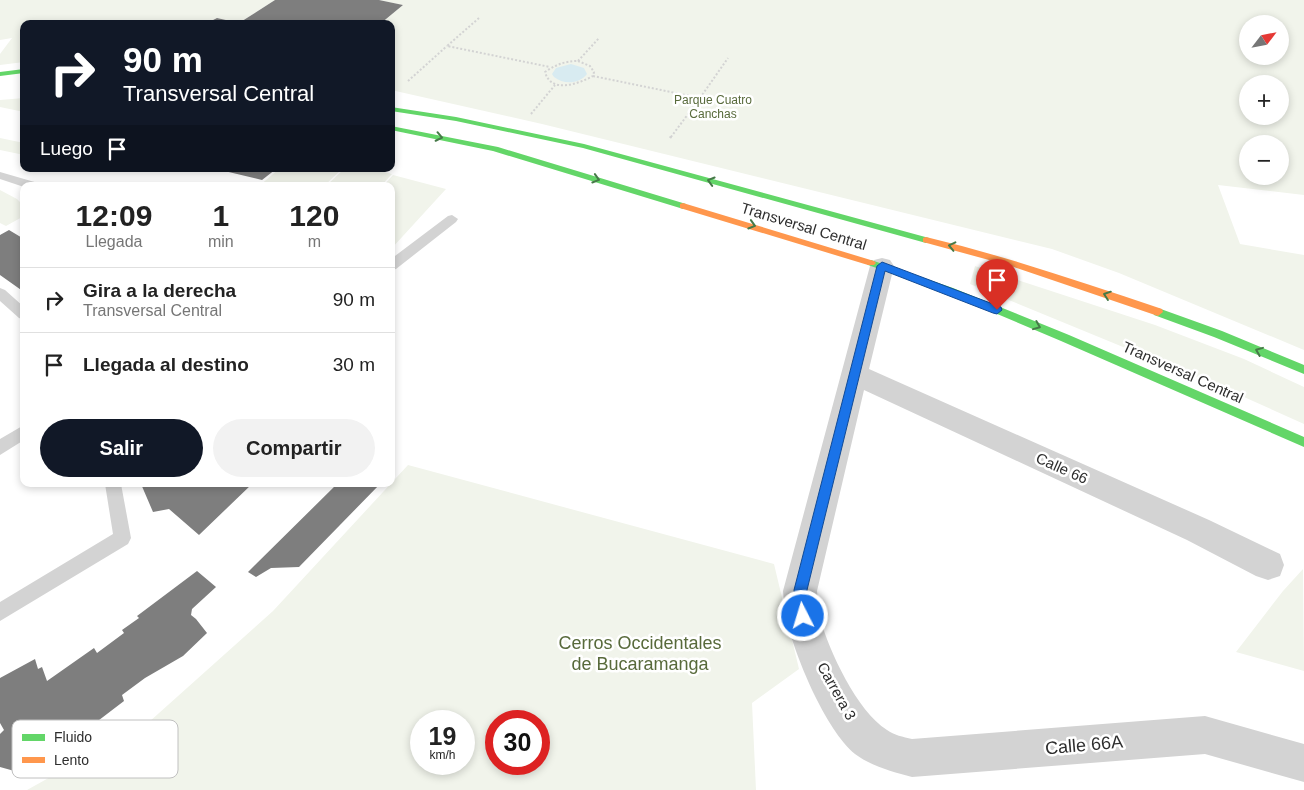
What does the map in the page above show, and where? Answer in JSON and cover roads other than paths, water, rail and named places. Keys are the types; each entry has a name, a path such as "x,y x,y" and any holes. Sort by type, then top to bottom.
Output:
{"main road":[{"path":"0,74 20,72"},
{"path":"395,104 442,116"},
{"name":"Transversal Central","path":"395,110 519,130 900,234 958,247 1166,315 1218,334 1304,370"},
{"name":"Transversal Central","path":"395,129 505,152 882,266 949,290 1082,345 1304,442"}],"street":[{"name":"Carrera 3","path":"865,737 842,706 821,665 803,616 800,590 882,266"},
{"name":"Calle 66","path":"854,374 1198,530 1268,566"},
{"name":"Calle 66A","path":"865,737 890,753 912,758 1205,735 1304,764"}],"lane":[{"path":"0,175 20,182"},
{"path":"395,263 452,219"},
{"path":"0,293 20,312"},
{"path":"0,448 20,434"},
{"path":"0,612 122,538 114,487"}],"park label":[{"name":"Parque Cuatro Canchas","path":"713,107"},
{"name":"Cerros Occidentales de Bucaramanga","path":"640,653"}]}
